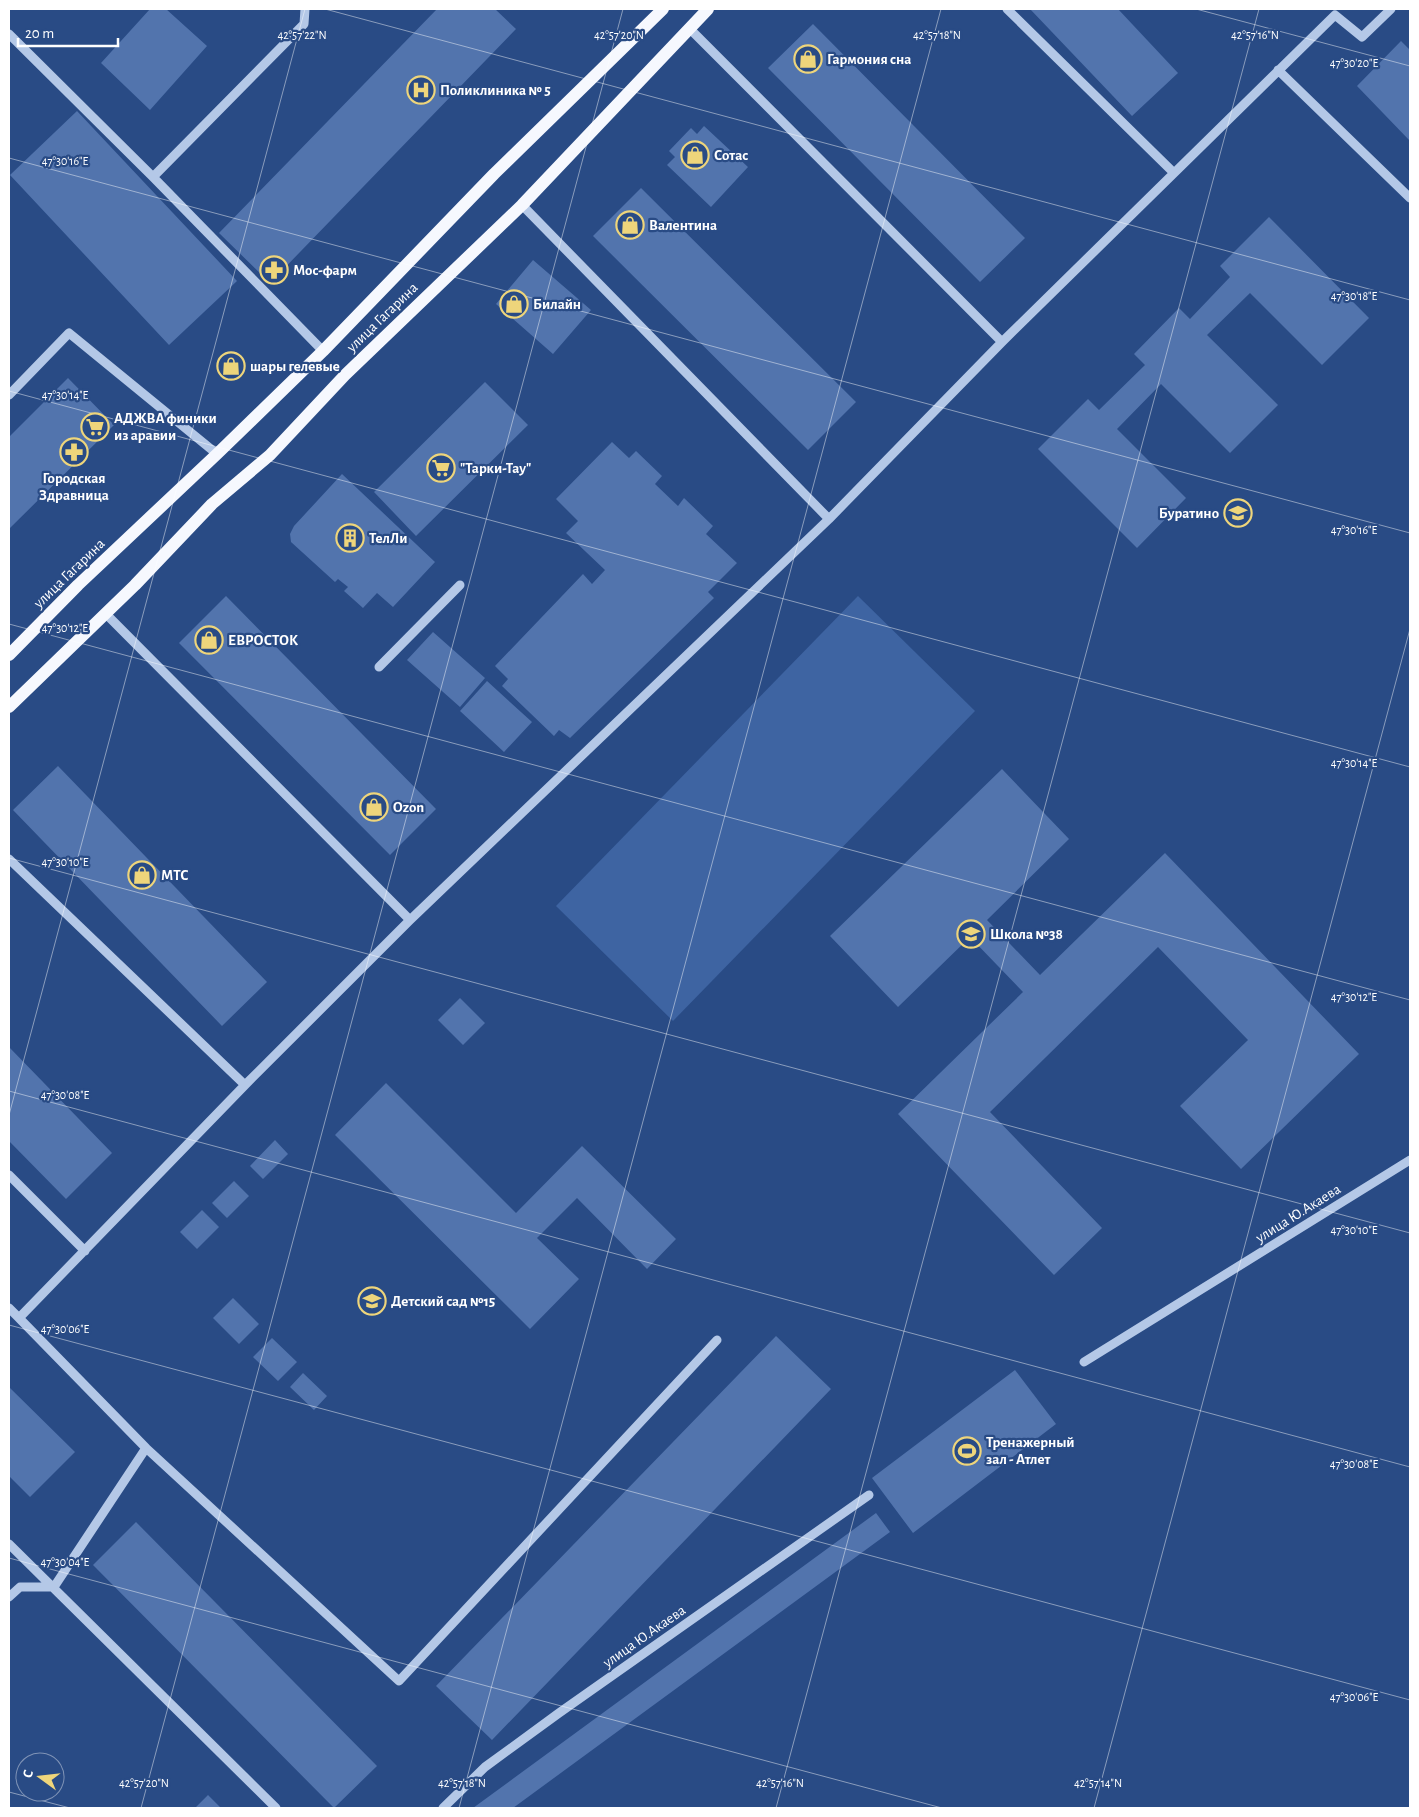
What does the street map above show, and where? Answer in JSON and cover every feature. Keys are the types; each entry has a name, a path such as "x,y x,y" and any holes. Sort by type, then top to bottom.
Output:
{"main road":[{"name":"улица Гагарина","path":"9,655 78,585 323,351 494,174 663,9"},
{"name":"улица Гагарина","path":"9,707 135,585 212,504 270,455 345,375 522,205 708,9"}],"street":[{"path":"153,176 304,24 305,9"},
{"path":"1007,9 1174,173"},
{"path":"18,1318 244,1085 410,920 828,519 1002,342 1278,70 1332,12 1362,37 1391,9"},
{"path":"689,28 1002,342"},
{"path":"9,34 153,176 323,351"},
{"path":"1278,70 1410,198"},
{"path":"522,205 828,519"},
{"path":"9,395 69,333 217,454"},
{"path":"379,667 460,585"},
{"path":"106,614 410,920"},
{"path":"9,859 244,1085"},
{"name":"улица Ю.Акаева","path":"1084,1362 1410,1160"},
{"path":"9,1175 85,1251"},
{"path":"9,1308 146,1448 399,1681 717,1340"},
{"path":"54,1587 146,1448"},
{"name":"улица Ю.Акаева","path":"443,1808 485,1767 559,1712 869,1495"},
{"path":"9,1544 276,1808"},
{"path":"9,1597 20,1587 54,1587"}],"shaded area":[{"path":"858,596 975,711 673,1021 556,906"}],"building":[{"path":"150,9 166,9 207,46 150,110 101,63"},
{"path":"437,9 495,9 516,29 270,283 219,233"},
{"path":"1030,9 1118,9 1178,73 1132,116"},
{"path":"813,24 1025,238 980,282 768,68"},
{"path":"1401,41 1410,50 1410,141 1357,86"},
{"path":"77,111 237,281 169,345 10,175"},
{"path":"704,126 748,167 711,207 667,165 675,157 669,151 691,128 697,134"},
{"path":"641,188 856,402 808,450 593,236"},
{"path":"1269,217 1369,318 1322,365 1250,293 1207,335 1278,405 1230,453 1161,384 1117,429 1186,498 1137,548 1038,449 1088,399 1099,410 1145,365 1134,354 1179,308 1190,319 1230,277 1220,266"},
{"path":"533,260 591,310 553,354 496,304"},
{"path":"68,378 114,425 9,529 9,437"},
{"name":"\"Тарки-Тау\"","path":"485,382 528,425 416,536 374,492"},
{"path":"612,442 629,458 636,451 662,476 655,484 678,506 684,498 713,526 706,534 737,563 708,592 714,598 570,738 559,730 554,736 502,686 508,679 495,666 583,574 592,584 605,570 566,533 578,521 556,499"},
{"name":"ТелЛи","path":"342,474 435,562 393,607 377,593 363,608 344,591 348,587 338,579 335,582 291,542 290,534 294,526"},
{"path":"226,596 436,809 390,855 179,643"},
{"path":"433,632 485,678 460,707 407,660"},
{"path":"487,681 532,722 504,752 460,711"},
{"path":"58,766 267,982 222,1026 13,810"},
{"path":"1002,769 1069,839 987,920 1040,975 1165,853 1359,1054 1241,1169 1180,1106 1248,1040 1158,947 990,1112 1102,1228 1054,1275 898,1114 1023,992 970,937 898,1007 830,936"},
{"path":"460,998 485,1023 463,1045 438,1020"},
{"path":"9,1047 112,1153 66,1199 9,1141"},
{"path":"386,1083 516,1213 582,1146 676,1239 647,1269 577,1198 537,1238 579,1279 530,1329 335,1135"},
{"path":"275,1140 288,1154 263,1179 250,1166"},
{"path":"234,1181 249,1196 227,1218 212,1203"},
{"path":"202,1210 219,1227 197,1249 180,1232"},
{"path":"233,1298 259,1324 239,1344 213,1318"},
{"path":"776,1336 831,1389 492,1740 436,1686"},
{"path":"272,1338 297,1362 278,1381 253,1357"},
{"path":"1015,1370 1056,1424 913,1533 872,1478"},
{"path":"303,1373 327,1396 314,1410 290,1387"},
{"path":"9,1387 75,1452 30,1497 9,1476"},
{"path":"876,1513 890,1532 513,1808 473,1808"},
{"path":"136,1522 377,1766 334,1808 93,1565"},
{"path":"208,1795 221,1808 195,1808"}],"place":[{"name":"Гармония сна","path":"808,59"},
{"name":"Поликлиника № 5","path":"421,90"},
{"name":"Сотас","path":"695,155"},
{"name":"Валентина","path":"630,225"},
{"name":"Мос-фарм","path":"274,270"},
{"name":"Билайн","path":"514,304"},
{"name":"шары гелевые","path":"231,366"},
{"name":"АДЖВА финики из аравии","path":"95,427"},
{"name":"Городская Здравница","path":"74,452"},
{"name":"\"Тарки-Тау\"","path":"441,468"},
{"name":"Буратино","path":"1238,513"},
{"name":"ТелЛи","path":"350,538"},
{"name":"ЕВРОСТОК","path":"209,640"},
{"name":"Ozon","path":"374,807"},
{"name":"МТС","path":"142,875"},
{"name":"Школа №38","path":"971,934"},
{"name":"Детский сад №15","path":"372,1301"},
{"name":"Тренажерный зал - Атлет","path":"967,1451"}]}
